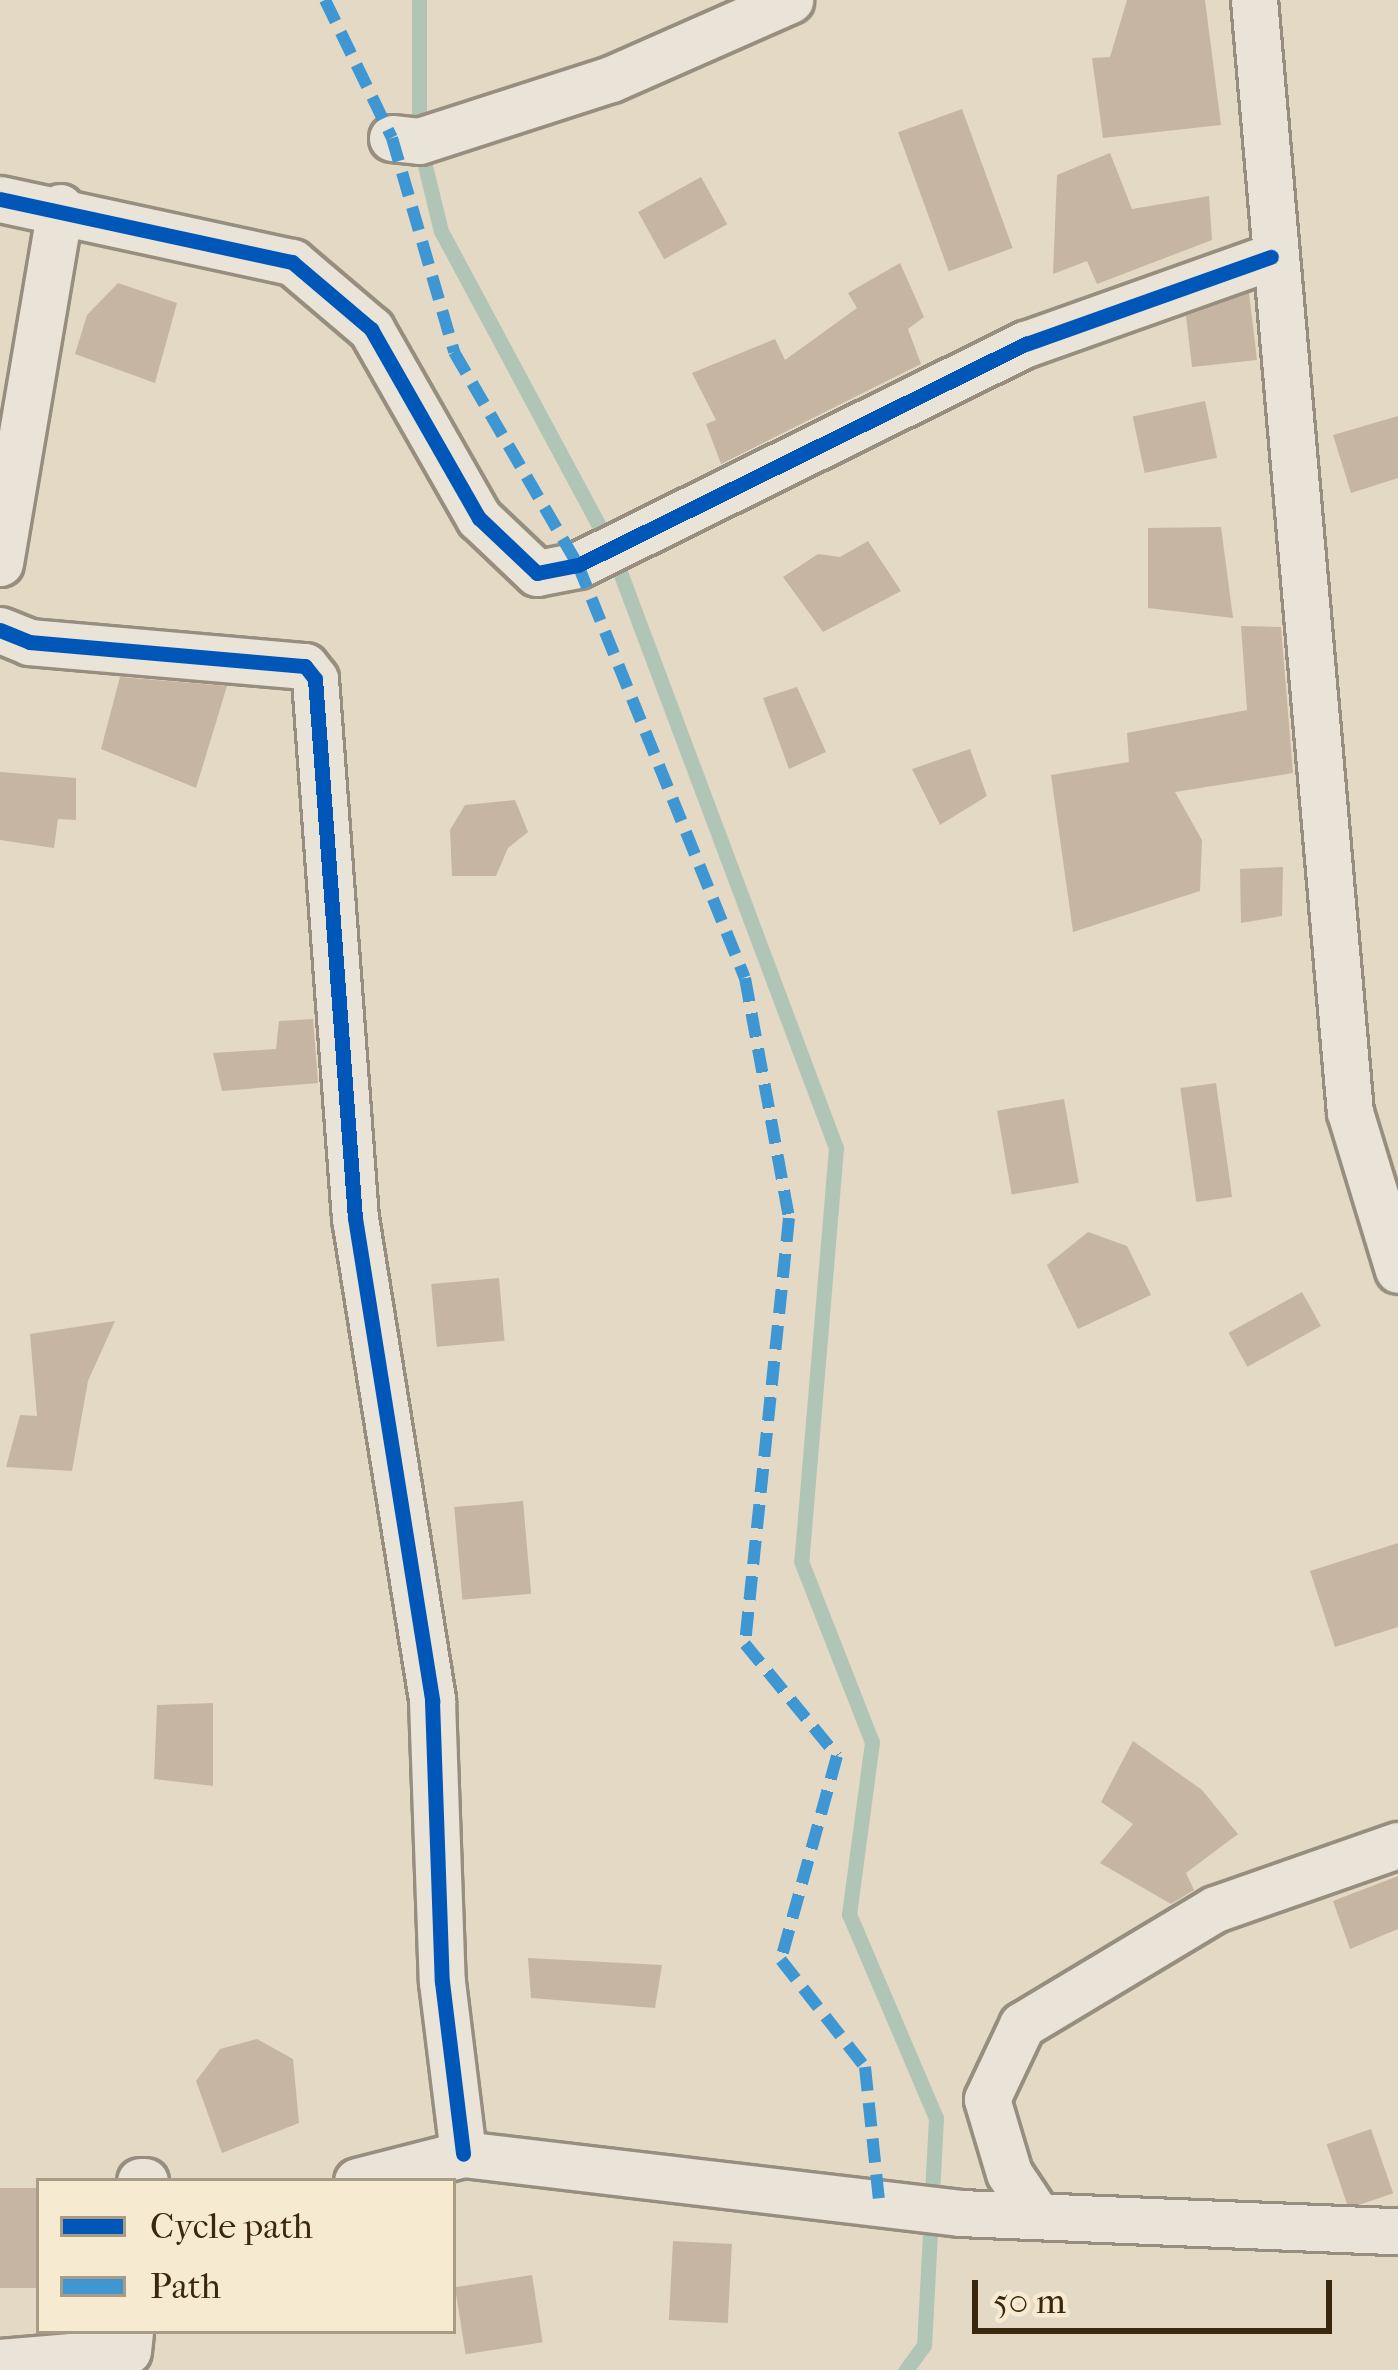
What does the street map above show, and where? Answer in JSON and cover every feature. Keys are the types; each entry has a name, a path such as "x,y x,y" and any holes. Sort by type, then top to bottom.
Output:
{"street":[{"path":"392,138 419,141 611,79 790,0"},
{"path":"1254,0 1270,257 1350,1112 1398,1270"},
{"path":"0,200 60,207 292,262 371,329 479,518 537,573 578,565 1026,344 1270,257"},
{"path":"0,563 60,207"},
{"path":"0,630 29,642 305,666 315,679 355,1218 432,1701 442,1982 463,2154"},
{"path":"1037,2215 1009,2173 987,2098 1022,2025 1215,1909 1398,1845"},
{"path":"369,2178 463,2154 1037,2215 1398,2231"},
{"path":"0,2362 128,2350 130,2334"}],"building":[{"path":"1127,0 1205,0 1221,125 1103,138 1092,58 1110,57"},
{"path":"962,109 1013,248 949,271 898,132"},
{"path":"1110,153 1132,209 1209,196 1212,240 1097,284 1087,261 1053,274 1057,175"},
{"path":"701,177 727,224 664,259 638,212"},
{"path":"900,263 924,317 908,329 921,364 721,464 706,424 716,420 692,373 775,339 785,360 857,308 848,293"},
{"path":"118,283 177,303 155,383 75,354 87,315"},
{"path":"1249,293 1257,360 1192,367 1186,316"},
{"path":"1205,401 1217,458 1145,473 1133,416"},
{"path":"1398,416 1398,478 1351,493 1333,435"},
{"path":"1221,527 1233,618 1148,608 1148,528"},
{"path":"868,541 901,591 823,632 783,577 818,554 840,557"},
{"path":"1241,626 1281,627 1293,773 1175,792 1202,840 1200,891 1073,932 1051,775 1129,762 1127,733 1247,710"},
{"path":"120,677 227,686 196,788 101,749"},
{"path":"797,687 826,752 789,769 763,698"},
{"path":"970,749 987,796 940,825 912,769"},
{"path":"0,772 76,778 76,820 58,819 54,848 0,840"},
{"path":"515,800 528,832 508,848 496,876 452,876 450,830 465,805"},
{"path":"1283,867 1282,916 1241,923 1240,869"},
{"path":"313,1019 318,1083 222,1091 213,1053 276,1049 279,1021"},
{"path":"1216,1083 1232,1197 1196,1202 1180,1088"},
{"path":"1064,1099 1079,1183 1012,1195 997,1111"},
{"path":"1088,1232 1127,1246 1151,1295 1078,1329 1047,1265"},
{"path":"499,1278 504,1341 437,1347 431,1284"},
{"path":"1302,1292 1321,1326 1247,1367 1229,1333"},
{"path":"115,1321 88,1381 72,1471 6,1467 20,1415 37,1416 30,1334"},
{"path":"523,1501 531,1594 462,1600 454,1507"},
{"path":"1398,1543 1398,1627 1335,1647 1310,1571"},
{"path":"213,1703 213,1786 154,1779 157,1705"},
{"path":"1133,1741 1202,1790 1238,1834 1186,1873 1194,1890 1171,1904 1100,1863 1133,1824 1101,1802"},
{"path":"1398,1876 1398,1929 1350,1949 1333,1901"},
{"path":"528,1958 662,1965 655,2008 531,1998"},
{"path":"257,2039 293,2059 299,2123 222,2153 196,2081 220,2049"},
{"path":"1371,2129 1393,2193 1349,2209 1327,2144"},
{"path":"0,2188 36,2188 36,2288 0,2288"},
{"path":"673,2241 732,2244 728,2323 669,2320"},
{"path":"532,2275 543,2342 466,2354 456,2287"}],"waterway":[{"path":"419,0 419,141 441,231 611,548 836,1148 801,1561 872,1742 849,1914 936,2118 924,2345 906,2370"}],"marked path":[{"path":"325,0 392,138 454,352 578,565 745,978 789,1218 745,1644 837,1756 781,1960 865,2067 879,2201"}],"cycle path":[{"path":"0,199 292,262 371,329 479,518 537,573 578,565 1026,344 1271,257"},
{"path":"0,630 29,642 305,666 315,679 355,1218 432,1701 442,1982 463,2154"}]}
